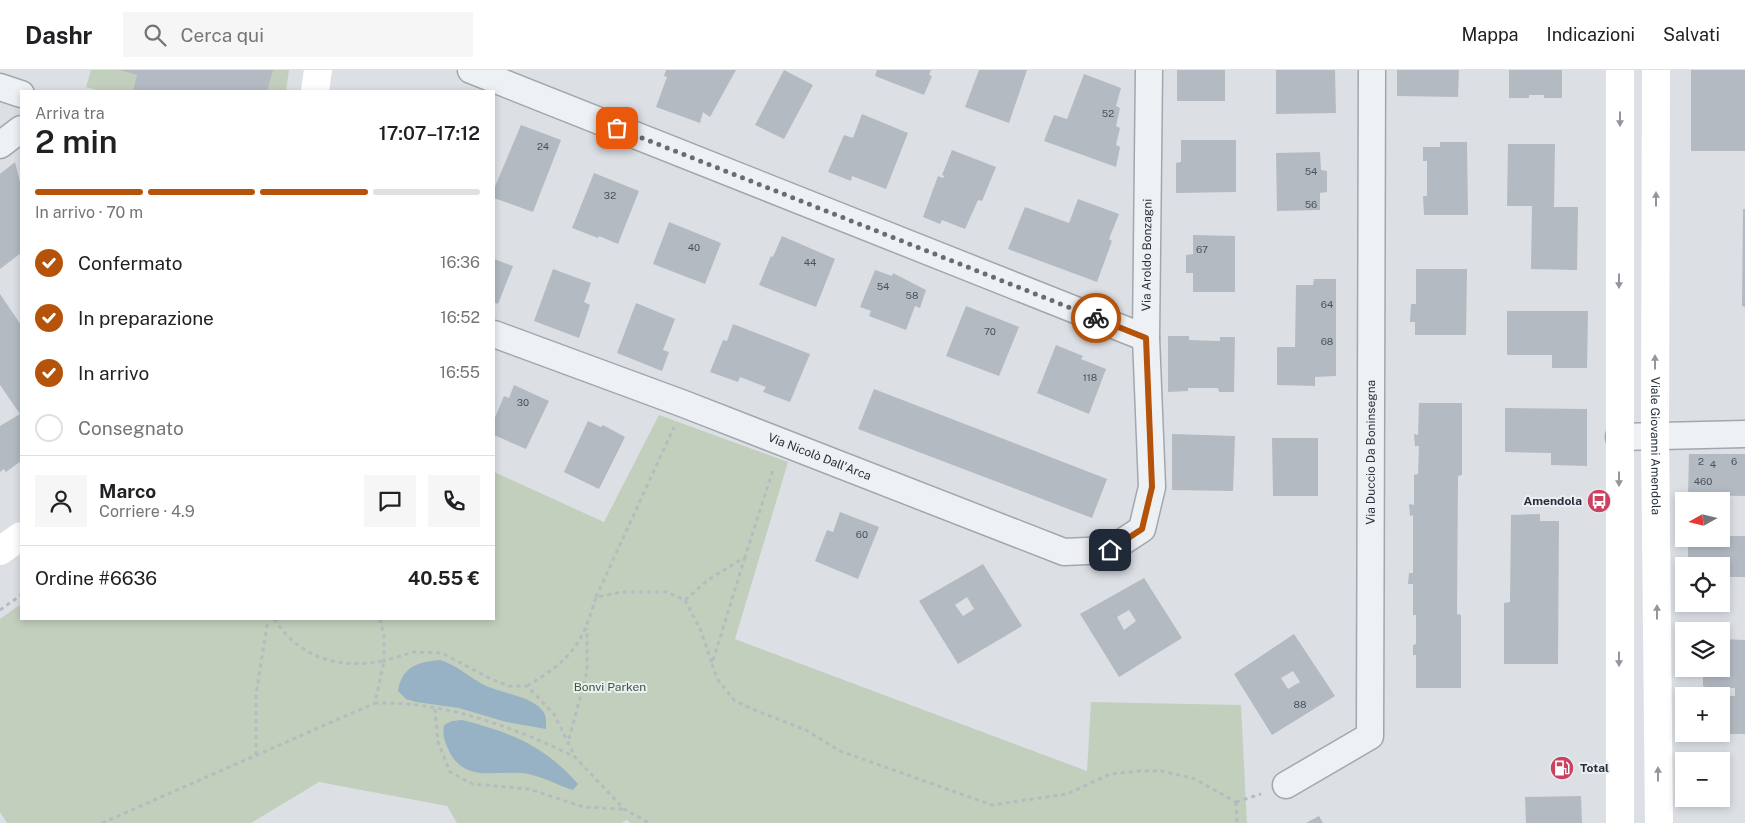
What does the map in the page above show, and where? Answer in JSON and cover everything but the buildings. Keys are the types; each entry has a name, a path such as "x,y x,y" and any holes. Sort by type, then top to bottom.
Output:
{"main road":[{"path":"315,90 318,70"},
{"path":"1620,70 1618,437 1620,823"},
{"name":"Viale Giovanni Amendola","path":"1656,70 1655,436 1659,823"},
{"path":"0,551 20,537"}],"street":[{"path":"471,70 1146,338"},
{"name":"Via Duccio Da Boninsegna","path":"1286,786 1370,736 1372,70"},
{"name":"Via Aroldo Bonzagni","path":"1142,529 1152,487 1146,338 1143,72"},
{"path":"0,87 20,94"},
{"path":"0,145 20,130"},
{"name":"Via Nicolò Dall'Arca","path":"495,334 684,404 1064,552 1110,550 1142,529"},
{"path":"1618,437 1745,434"}],"path":[{"path":"275,620 282,631 303,649 335,663 358,666 384,662 414,652 442,653 491,679 509,686 527,686 554,670 570,654 587,627 596,598 684,404"},
{"path":"712,664 782,442"},
{"path":"685,600 708,580 746,557"},
{"path":"596,598 622,592 666,592 685,600 701,630 718,680 734,700 806,730 849,754 992,805 1067,794 1110,774 1162,771 1195,779 1236,802 1237,823"},
{"path":"0,610 20,596"},
{"path":"256,755 256,694 268,620"},
{"path":"375,703 384,662 384,636 380,620"},
{"path":"568,740 587,672 587,627"},
{"path":"527,686 554,714 575,757"},
{"path":"102,823 375,703 397,702 447,710 528,734 575,757 624,809 649,823"},
{"path":"435,709 438,742 450,772 472,784 529,789 584,807 624,809"}],"green space":[{"path":"91,70 289,70 286,90 96,90 86,87"},
{"name":"Bonvi Parken","path":"659,415 788,462 735,639 1087,771 1091,702 1241,705 1247,823 630,823 627,820 621,823 457,823 447,806 319,782 251,823 7,823 0,812 0,619 20,605 20,620 495,620 495,472 604,522"}],"water":[{"path":"440,660 484,685 523,698 537,705 545,714 546,729 506,722 459,708 416,702 406,699 398,691 403,676 412,667 424,662"},
{"path":"462,720 496,730 526,742 553,760 578,784 573,790 527,774 480,773 463,767 455,761 449,751 443,732 444,725 452,721"}],"way so far":[{"path":"617,128 1096,318"}],"place":[{"name":"Amendola","path":"1599,501"},
{"name":"Total","path":"1562,768"}],"route":[{"path":"1096,318 1146,338 1152,487 1142,529 1110,550"}]}
